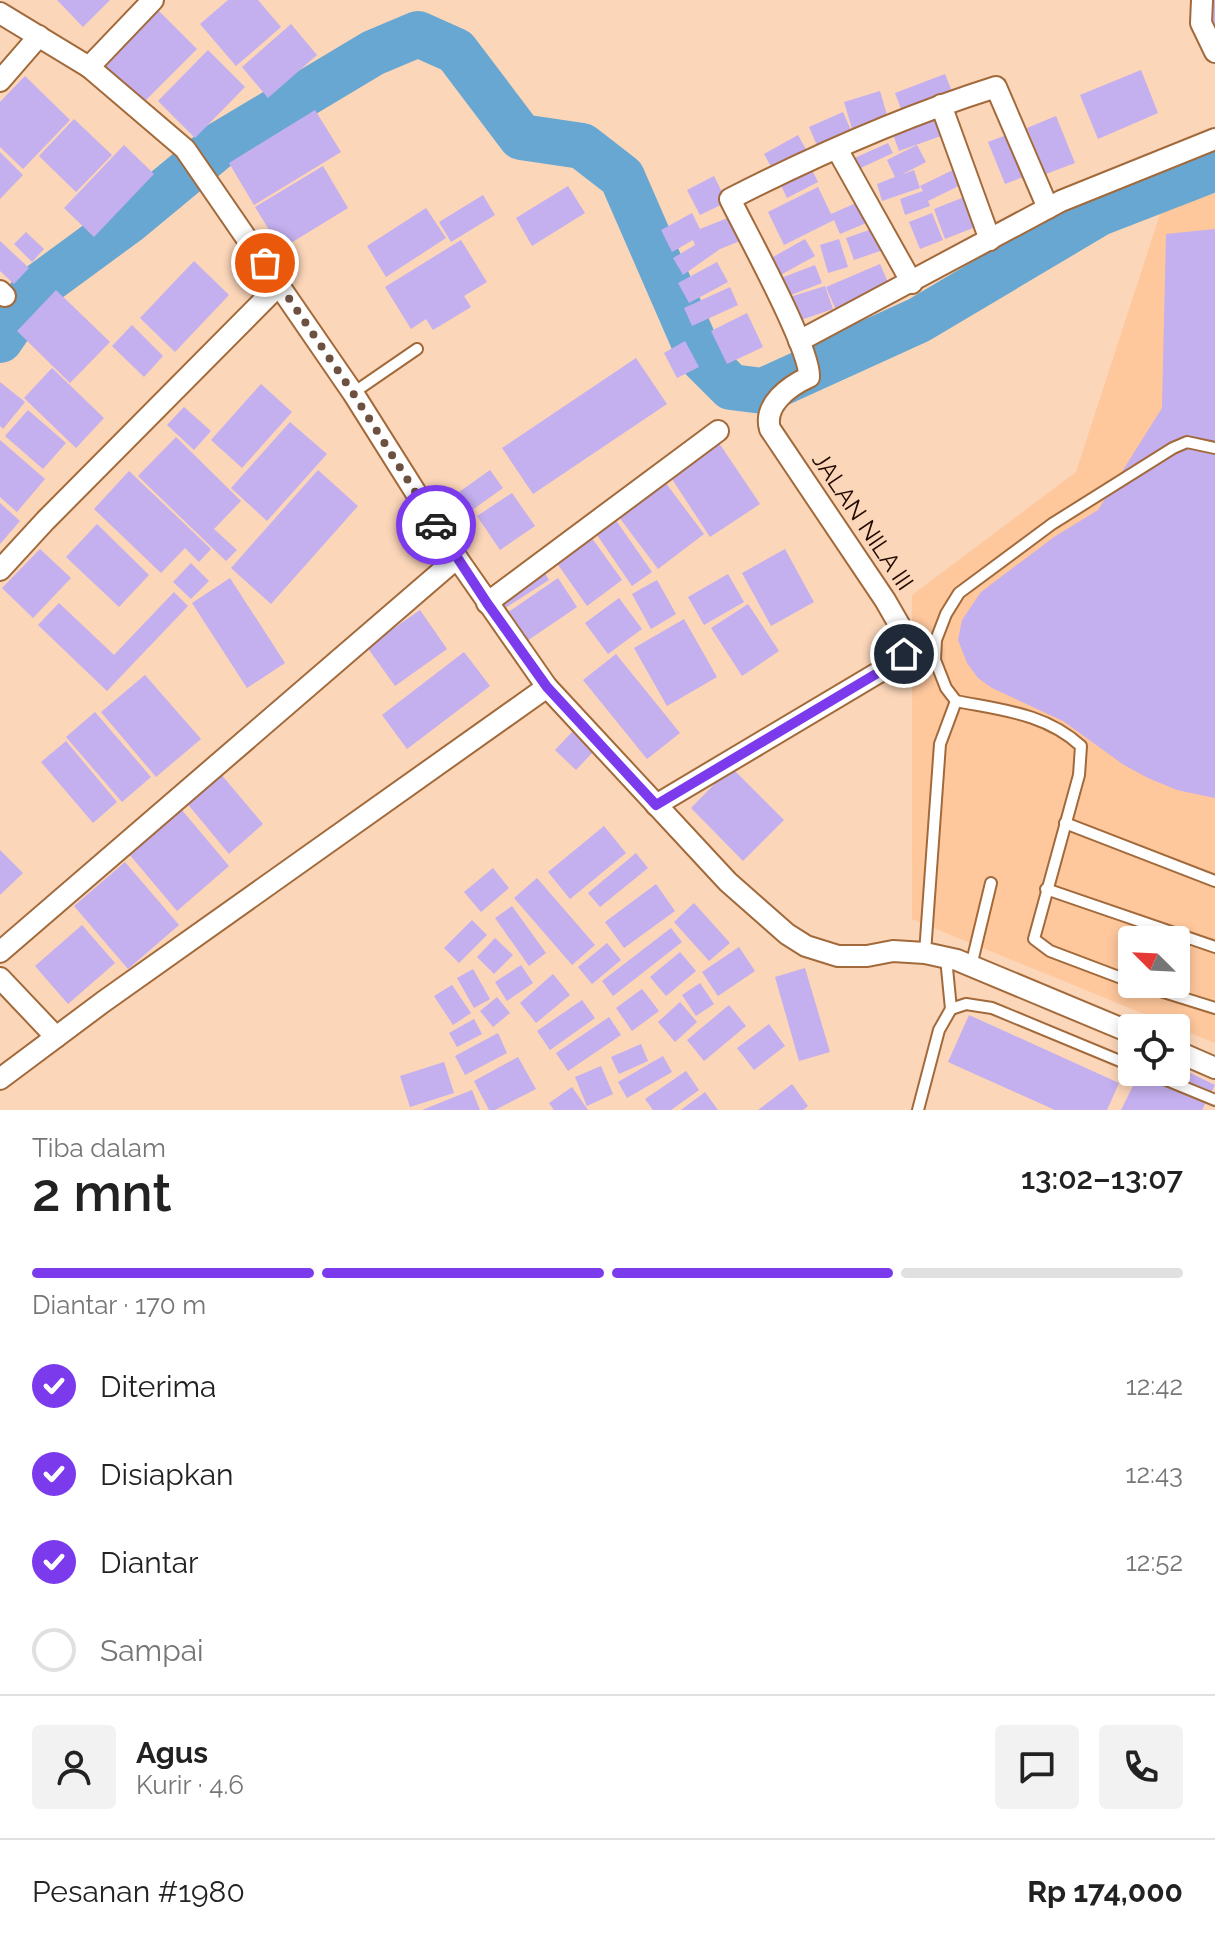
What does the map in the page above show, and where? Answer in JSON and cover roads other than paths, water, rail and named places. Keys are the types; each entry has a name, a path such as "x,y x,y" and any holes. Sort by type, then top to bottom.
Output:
{"street":[{"path":"89,67 153,0"},
{"path":"1202,0 1201,23 1215,52"},
{"path":"0,13 89,67 185,149 280,284 457,558 547,687 728,882 787,934 806,946 838,956 867,956 893,951 946,958 1118,1027"},
{"path":"0,81 39,36"},
{"path":"1048,208 996,87 941,105 730,199 802,347 1048,208 1215,139"},
{"path":"941,105 990,240"},
{"path":"837,149 912,283"},
{"path":"0,570 280,284"},
{"name":"JALAN NILA III","path":"656,805 888,667 908,647 908,640 885,600 767,421 772,406 794,384 809,377 802,347"},
{"path":"487,603 718,431"},
{"path":"0,952 457,558"},
{"path":"0,1079 547,687"},
{"path":"0,978 56,1037"},
{"path":"1190,1057 1215,1068"}],"lane":[{"path":"353,393 417,349"},
{"path":"1118,977 1064,957 1034,939 1079,775 1081,746 1055,726 1030,715 956,701 939,673 935,660 936,640 946,614 959,593 1063,516 1173,448 1187,442 1215,448"},
{"path":"925,953 940,744 956,701"},
{"path":"1065,823 1215,881"},
{"path":"971,966 991,883"},
{"path":"1046,889 1215,947"},
{"path":"918,1110 939,1030 951,1009 946,958"},
{"path":"1183,998 1215,1008"},
{"path":"951,1009 966,1004 992,1008 1118,1060"},
{"path":"1181,1086 1215,1100"}],"waterway":[{"path":"0,340 34,290 128,221 221,144 373,53 418,34 456,51 521,137 582,146 622,177 700,356 731,387 763,391 919,320 1099,213 1215,168"}]}
